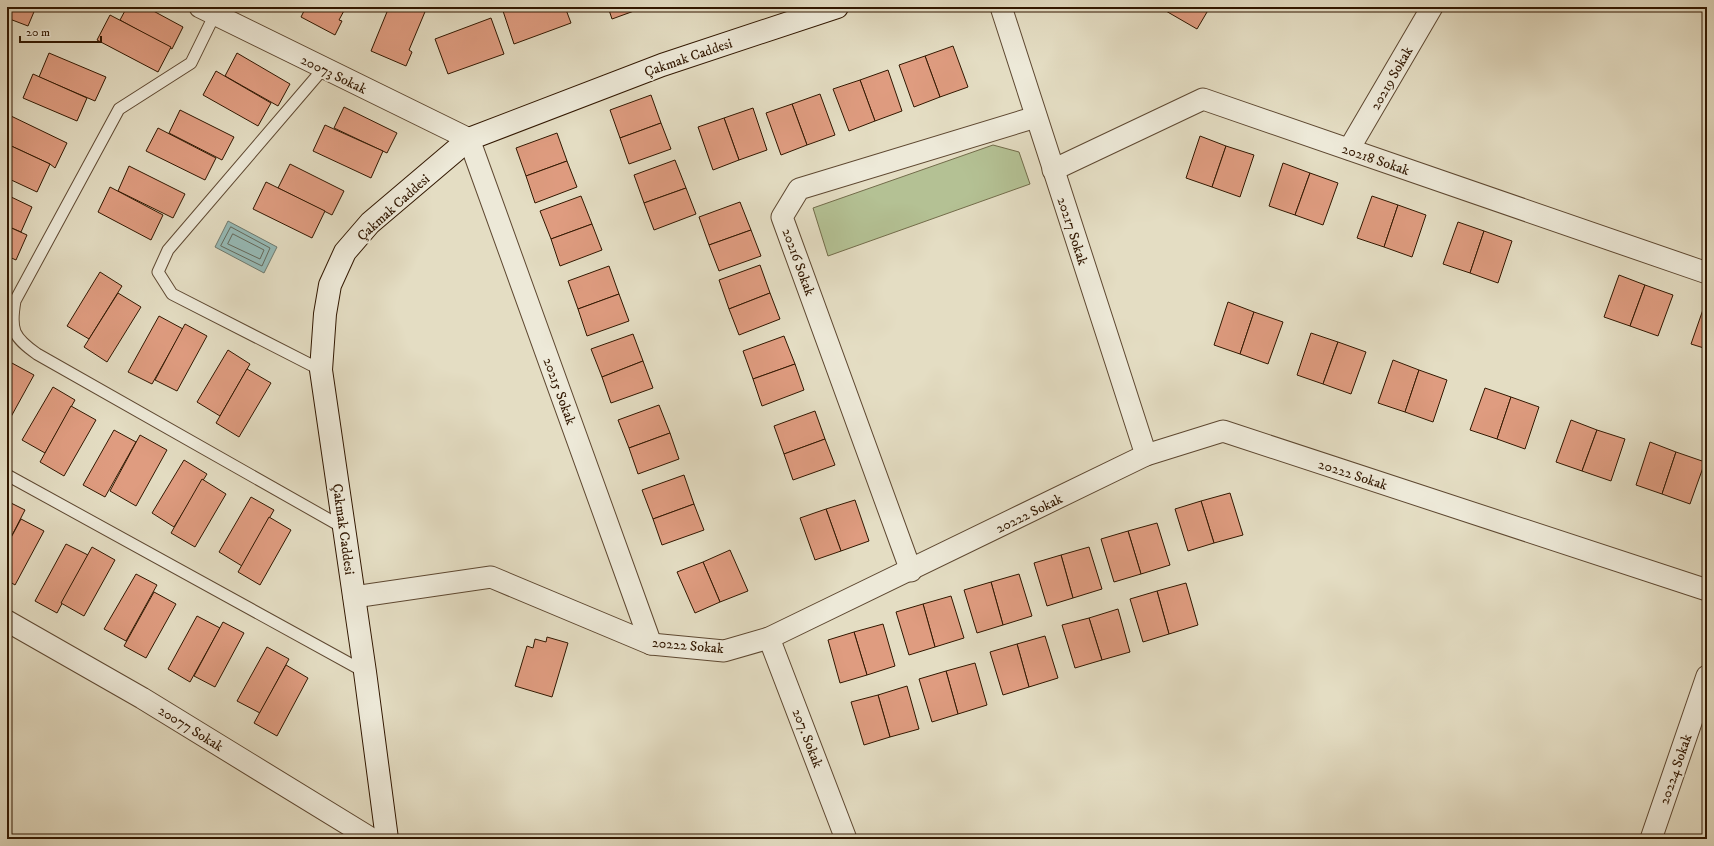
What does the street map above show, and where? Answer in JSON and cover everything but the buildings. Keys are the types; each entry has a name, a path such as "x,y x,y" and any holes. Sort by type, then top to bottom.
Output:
{"main road":[{"name":"Çakmak Caddesi","path":"387,839 365,672 321,370 325,314 330,285 345,252 370,223 469,139 662,65 837,7"}],"street":[{"name":"20217 Sokak","path":"1001,7 1146,455"},
{"name":"20219 Sokak","path":"1349,149 1432,7"},
{"name":"20073 Sokak","path":"207,10 323,69 469,139"},
{"name":"20218 Sokak","path":"1053,170 1203,99 1707,272"},
{"name":"20216 Sokak","path":"911,571 782,217 799,189 1036,117"},
{"name":"20215 Sokak","path":"469,139 651,644"},
{"name":"20222 Sokak","path":"354,596 491,577 651,644 724,651 769,638 911,571 1146,455 1223,431 1707,590"},
{"name":"20077 Sokak","path":"7,621 142,698 372,839"},
{"name":"207. Sokak","path":"769,638 846,839"},
{"name":"20224 Sokak","path":"1651,839 1707,676"}],"lane":[{"path":"207,10 191,63 119,109 15,301 11,322 20,342 37,354 344,528"},
{"path":"321,370 172,294 158,272 168,250 323,69"},
{"path":"7,475 365,672"}],"green space":[{"path":"993,145 1019,152 1030,184 828,256 813,208"}],"water":[{"path":"228,221 277,247 264,273 215,247"}]}
